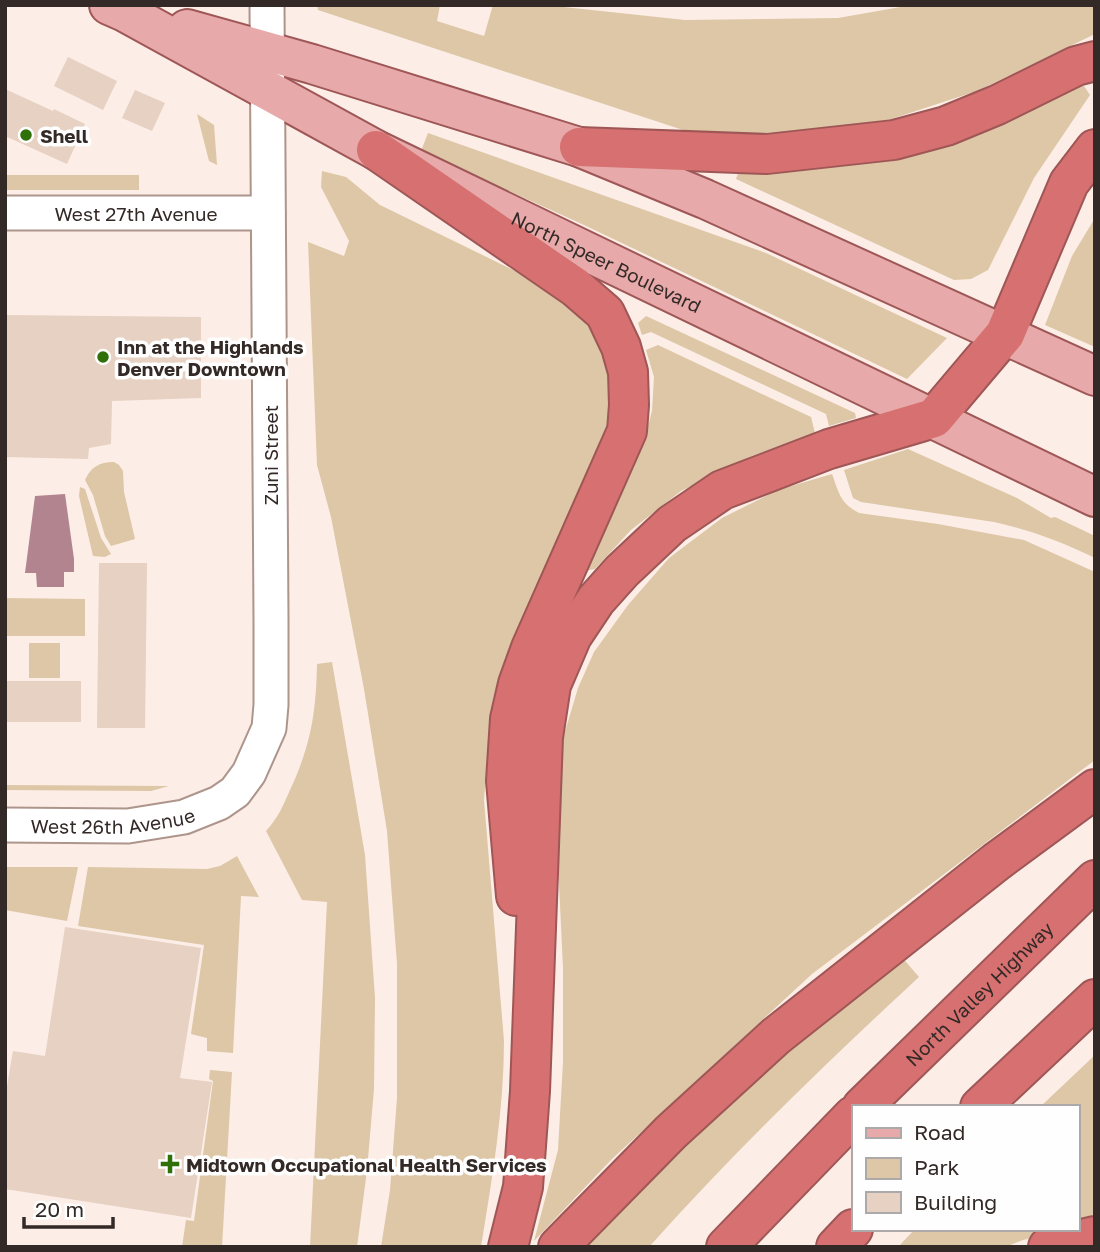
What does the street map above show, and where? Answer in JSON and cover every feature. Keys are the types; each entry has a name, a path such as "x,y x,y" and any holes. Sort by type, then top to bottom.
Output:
{"highway":[{"path":"579,147 767,154 894,140 946,126 1076,66 1095,61"},
{"path":"508,1247 523,1187 533,1030 543,737 551,685 572,636 596,600 622,570 672,524 723,490 829,449 934,418 1004,334 1069,183 1095,149"},
{"path":"376,150 575,288 605,313 621,347 628,372 627,431 531,648 518,684 510,719 506,781 508,820 533,1030"},
{"path":"558,1247 671,1132 776,1036 996,862 1095,789"},
{"name":"North Valley Highway","path":"864,1105 1095,880"},
{"path":"982,1105 1095,999"},
{"path":"726,1247 852,1117"},
{"path":"836,1247 852,1230"},
{"path":"1048,1247 1095,1236"}],"main road":[{"name":"North Speer Boulevard","path":"117,9 268,51 579,147 705,199 1095,376"},
{"name":"North Speer Boulevard","path":"117,9 376,150 1095,497"}],"street":[{"name":"Zuni Street","path":"219,803 235,792 249,773 269,728 271,705 267,5"},
{"name":"West 27th Avenue","path":"5,213 268,213"},
{"name":"West 26th Avenue","path":"5,825 128,826 184,817 219,803"}],"green space":[{"path":"317,5 440,5 437,21 484,36 493,5 545,5 685,20 838,18 912,5 1095,5 1095,34 977,91 864,128 758,139 686,131 318,10"},
{"path":"1074,84 1084,86 1090,95 1034,178 988,270 971,279 954,280 736,179 740,167 868,163 947,146"},
{"path":"197,114 214,125 217,165 209,161"},
{"path":"428,133 766,253 947,338 907,379 584,225 421,151"},
{"path":"322,171 346,177 380,205 546,286 586,316 610,361 615,414 604,444 518,628 501,676 489,734 484,800 504,1041 500,1119 481,1247 381,1247 390,1190 397,1098 397,964 387,831 364,689 331,517 317,465 308,242 344,256 349,241 321,187"},
{"path":"5,175 139,175 139,190 5,190"},
{"path":"1095,218 1095,347 1045,325 1072,256"},
{"path":"646,316 855,413 856,418 829,426 826,414 651,332 642,335 638,323"},
{"path":"658,345 811,417 815,433 752,456 681,491 631,530 595,569 584,571 643,444 652,411 654,377 646,350"},
{"path":"908,449 1017,498 1051,518 1055,517 1095,536 1095,558 1070,546 1008,525 861,502 853,498 844,470"},
{"path":"114,462 123,471 124,492 135,539 111,546 85,480 96,466"},
{"path":"832,474 844,501 859,513 1024,540 1095,572 1095,760 812,974 612,1159 534,1241 558,1150 563,1062 563,968 555,799 561,745 578,688 594,652 628,605 669,558 722,518 778,490"},
{"path":"80,487 85,489 101,538 111,554 105,557 93,556 79,496"},
{"path":"5,598 85,599 85,636 5,636"},
{"path":"29,643 60,643 60,678 29,678"},
{"path":"332,662 365,855 375,998 374,1089 357,1247 310,1247 327,902 302,900 266,831 285,801 308,743 314,714 317,664"},
{"path":"5,785 169,786 151,791 5,790"},
{"path":"237,856 259,897 241,896 233,1053 207,1051 207,1038 191,1034 204,945 78,926 88,867 207,869 220,866"},
{"path":"5,867 78,867 67,921 5,910"},
{"path":"900,955 919,977 781,1109 649,1247 584,1247 710,1119"},
{"path":"1095,1055 1095,1223 1079,1227 1079,1105 1042,1105"},
{"path":"210,1070 232,1072 222,1247 182,1247 186,1220 194,1221 213,1081 209,1079"},
{"path":"913,1231 1060,1231 1005,1247 898,1247"}],"shaded area":[{"path":"65,494 74,572 64,572 64,587 37,587 36,573 25,573 35,496"}],"building":[{"path":"68,57 117,81 103,110 54,86"},
{"path":"5,89 85,124 67,164 5,136"},
{"path":"135,90 165,103 152,131 122,118"},
{"name":"Inn at the Highlands Denver Downtown","path":"5,315 201,317 201,398 112,401 111,444 89,448 88,459 5,457"},
{"path":"99,563 147,563 145,728 97,728"},
{"path":"6,681 81,681 81,722 6,722"},
{"path":"65,927 201,948 180,1078 212,1082 191,1218 5,1189 5,1098 13,1051 45,1056"}],"place":[{"name":"Shell","path":"26,135"},
{"name":"Inn at the Highlands Denver Downtown","path":"103,357"},
{"name":"Midtown Occupational Health Services","path":"170,1164"}]}
